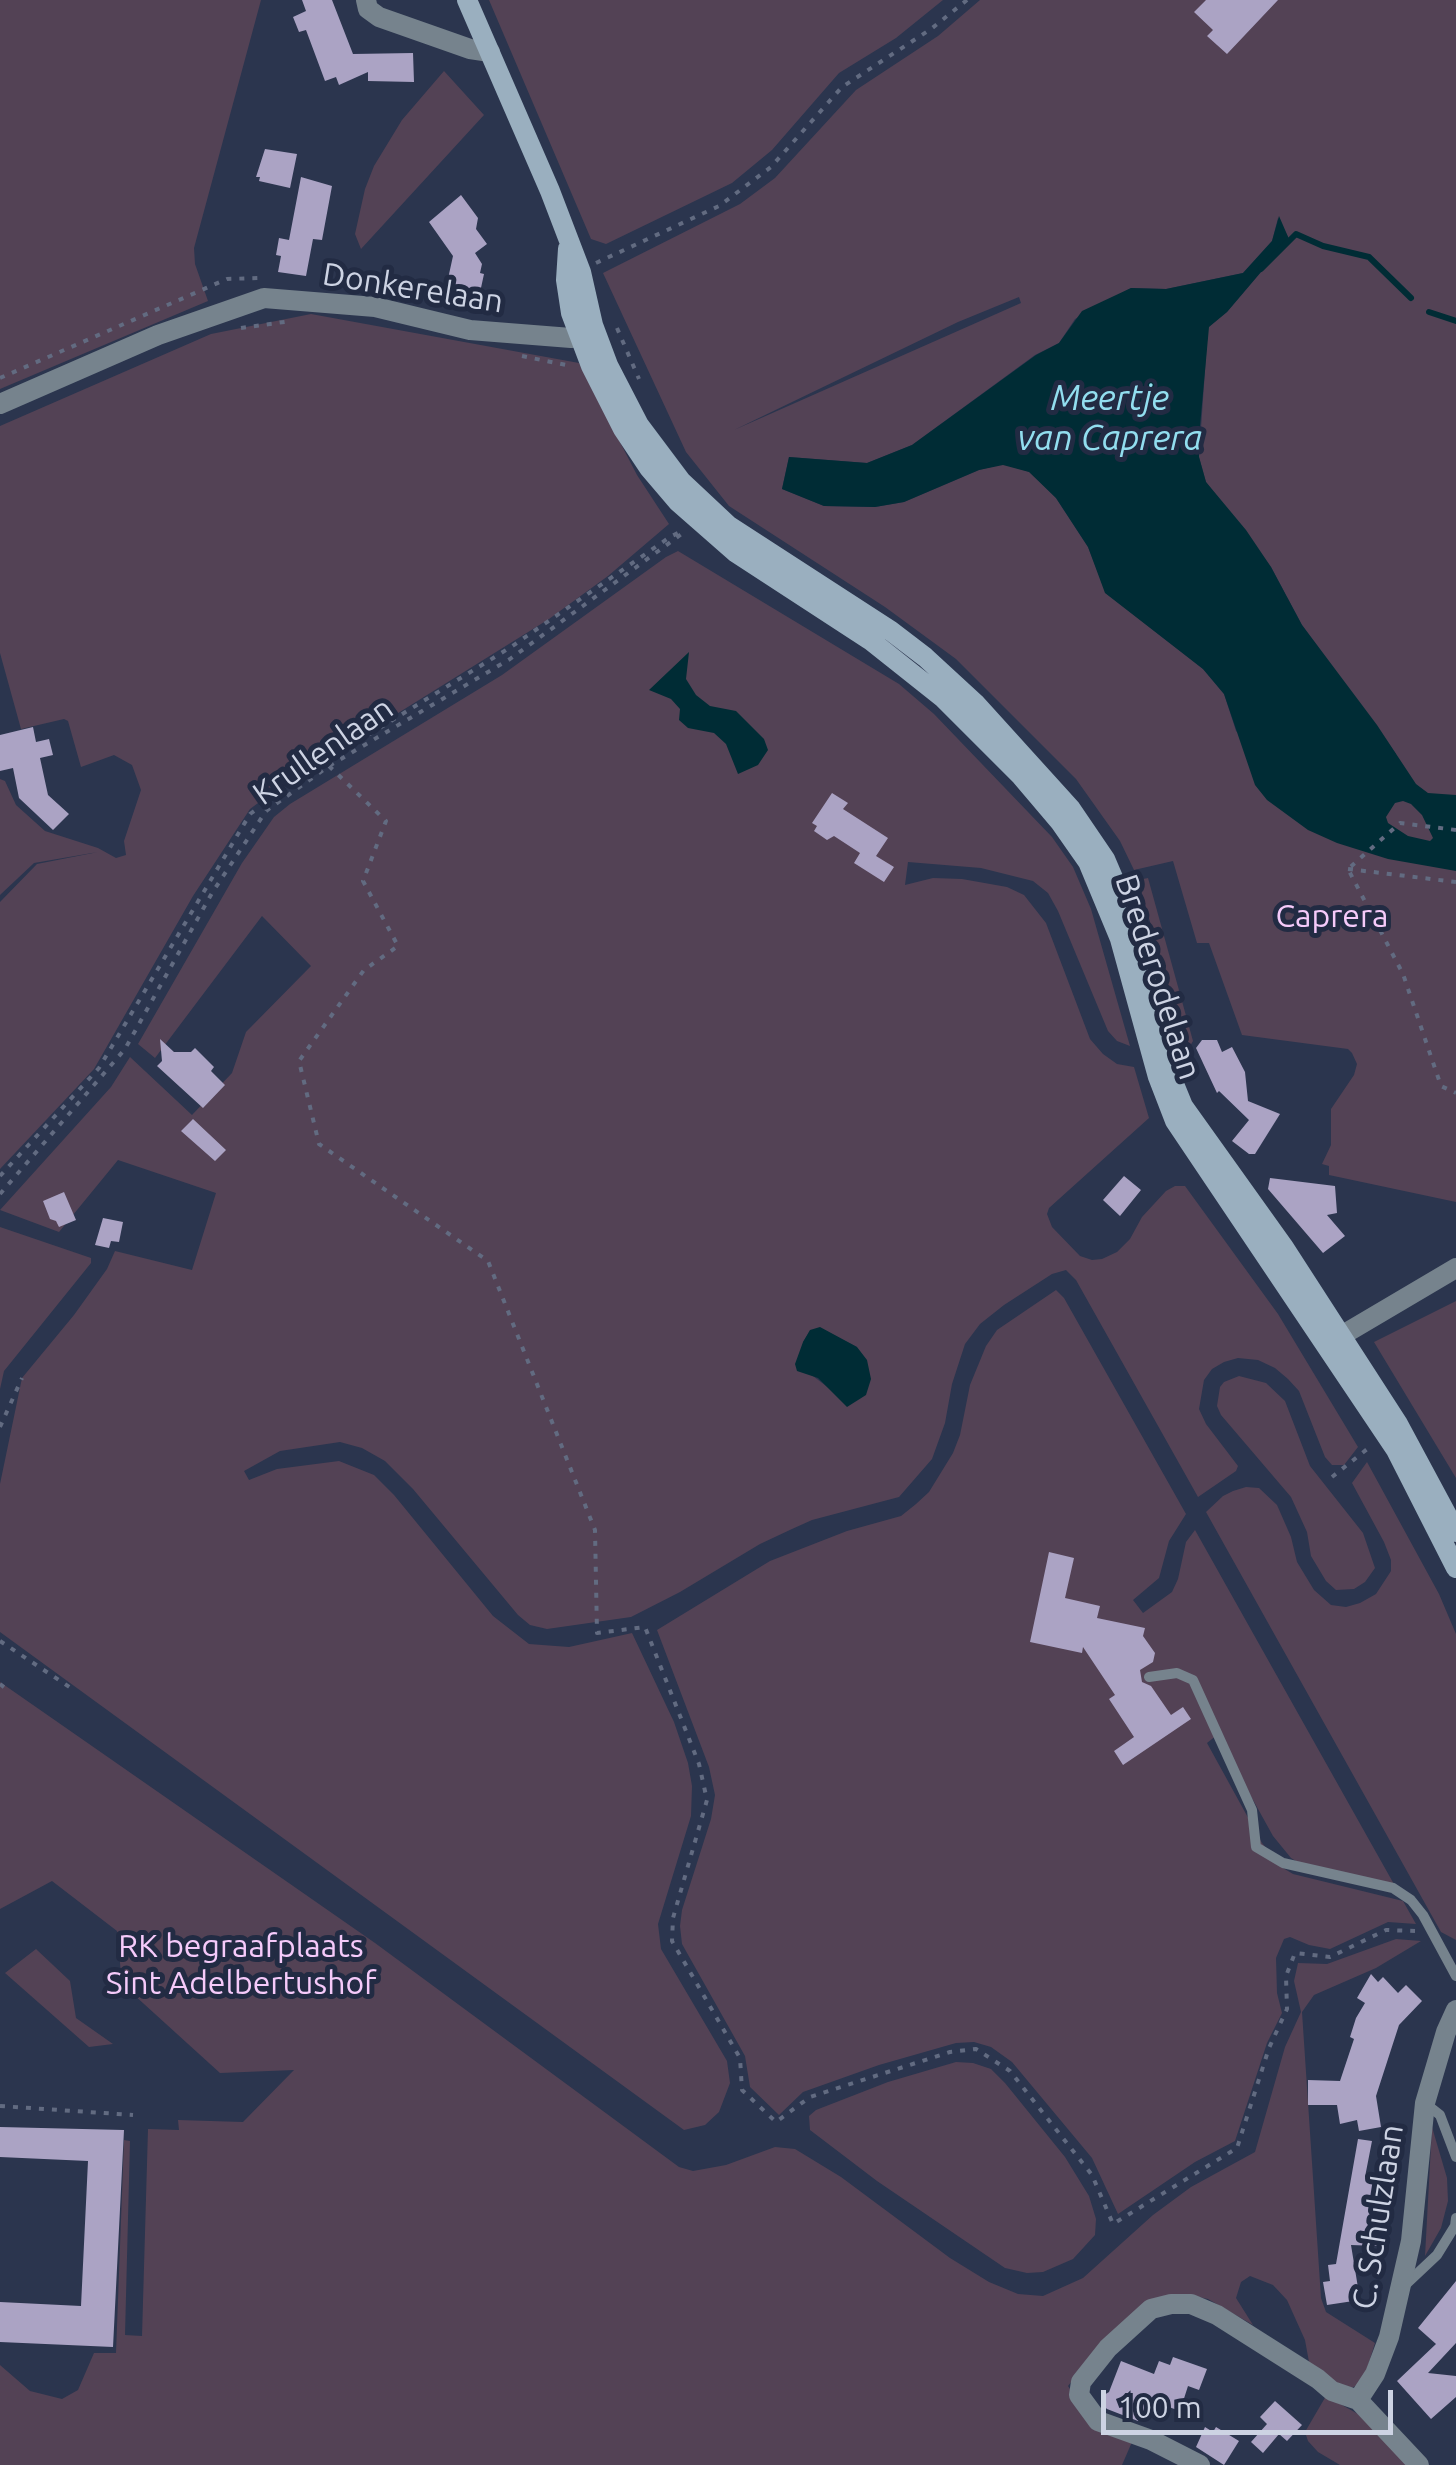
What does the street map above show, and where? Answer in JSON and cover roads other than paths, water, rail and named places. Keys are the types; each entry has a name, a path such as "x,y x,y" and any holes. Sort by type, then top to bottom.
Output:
{"street":[{"path":"366,0 368,9 379,17 470,50 490,52"},
{"name":"Brederodelaan","path":"466,0 532,144 568,242 566,280 571,313 598,333 604,396 623,429 649,468 750,563 870,640 944,698 998,752 1106,880 1120,939 1159,1056 1174,1121 1192,1134 1234,1192 1456,1532"},
{"name":"Donkerelaan","path":"0,404 158,335 264,298 375,307 470,330 598,333"},
{"path":"1334,1340 1456,1268"},
{"name":"Brederodelaan","path":"1395,1438 1456,1568"},
{"name":"C. Schulzlaan","path":"1358,2400 1389,2337 1410,2241 1425,2103 1456,2010"},
{"path":"1200,2465 1151,2440 1098,2421 1078,2395 1081,2382 1108,2348 1151,2309 1171,2304 1190,2304 1217,2315 1318,2379 1332,2392 1358,2400 1420,2465"}],"lane":[{"path":"1150,1677 1177,1674 1193,1680 1252,1810 1256,1846 1283,1863 1393,1888 1411,1900 1456,1976"},
{"path":"1425,2103 1440,2114 1456,2157"},
{"path":"1399,2290 1436,2255 1456,2218"}],"water":[{"name":"Meertje van Caprera","path":"1279,216 1289,239 1227,312 1209,327 1199,437 1199,457 1206,482 1246,530 1302,625 1416,784 1428,793 1456,795 1456,871 1388,859 1337,843 1308,830 1267,800 1255,785 1224,694 1203,669 1105,593 1088,547 1056,498 1029,472 1003,465 979,470 904,502 875,507 824,506 782,489 789,457 867,463 912,445 1036,355 1059,343 1082,311 1131,288 1166,289 1243,273 1272,241","holes":["1395,803 1411,804 1422,815 1433,838 1430,841 1408,836 1388,823 1386,817"]},
{"path":"689,652 686,679 696,695 710,706 736,711 764,739 768,750 758,765 738,774 726,744 714,733 688,728 679,720 680,709 671,699 649,690"},
{"path":"820,1327 857,1347 867,1360 871,1379 866,1395 847,1407 818,1378 797,1371 795,1364 803,1342 810,1330"}],"waterway":[{"path":"1261,269 1296,234 1323,246 1369,257 1411,298"},
{"path":"1429,312 1456,321"}],"park label":[{"name":"Caprera","path":"1332,916"},
{"name":"RK begraafplaats Sint Adelbertushof","path":"241,1964"}]}
